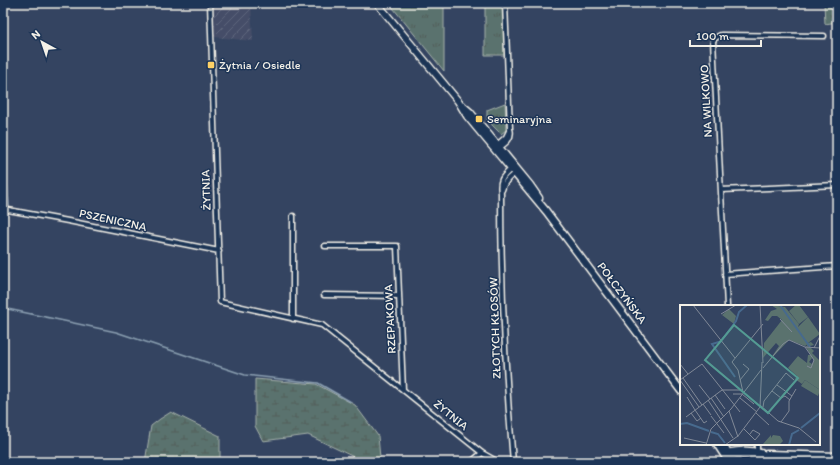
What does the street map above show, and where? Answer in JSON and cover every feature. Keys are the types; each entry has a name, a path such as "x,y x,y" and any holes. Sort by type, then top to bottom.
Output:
{"main road":[{"name":"POŁCZYŃSKA","path":"377,3 458,101 467,116 497,148 680,390"},
{"path":"718,445 729,458"},
{"path":"723,445 729,458"},
{"path":"729,458 734,451 767,454 837,456"},
{"path":"729,458 736,455 757,456 767,454"}],"street":[{"name":"ŻYTNIA","path":"210,3 220,302 322,325 482,453 498,462"},
{"path":"497,148 506,137 510,129 505,3"},
{"name":"NA WILKOWO","path":"727,305 715,38 721,35 824,36"},
{"name":"ZŁOTYCH KŁOSÓW","path":"513,462 507,392 500,186 501,180 505,174 514,171"},
{"path":"721,190 837,185"},
{"name":"PSZENICZNA","path":"3,209 219,251"},
{"path":"293,216 293,318"},
{"name":"RZEPAKOWA","path":"325,246 396,246 403,390"},
{"path":"725,274 837,266"},
{"path":"324,295 399,296"},
{"path":"757,445 757,452"},
{"path":"471,462 482,453"}],"shaded area":[{"path":"213,3 251,3 253,41 214,37"}],"green space":[{"path":"389,3 444,3 444,71"},
{"path":"485,3 503,3 505,55 485,55"},
{"path":"824,3 837,3 837,22 825,24"},
{"path":"505,103 506,130 501,134 487,120 487,110"},
{"path":"255,379 316,384 355,405 378,436 380,458 360,460 308,435 263,441 255,426"},
{"path":"171,412 220,436 220,462 145,462 151,426"}],"waterway":[{"path":"3,133 9,206"},
{"path":"3,221 8,212"},
{"path":"3,308 116,332 245,375 318,383 351,402"}],"place":[{"name":"Żytnia / Osiedle","path":"211,65"},
{"name":"Seminaryjna","path":"479,119"}]}
